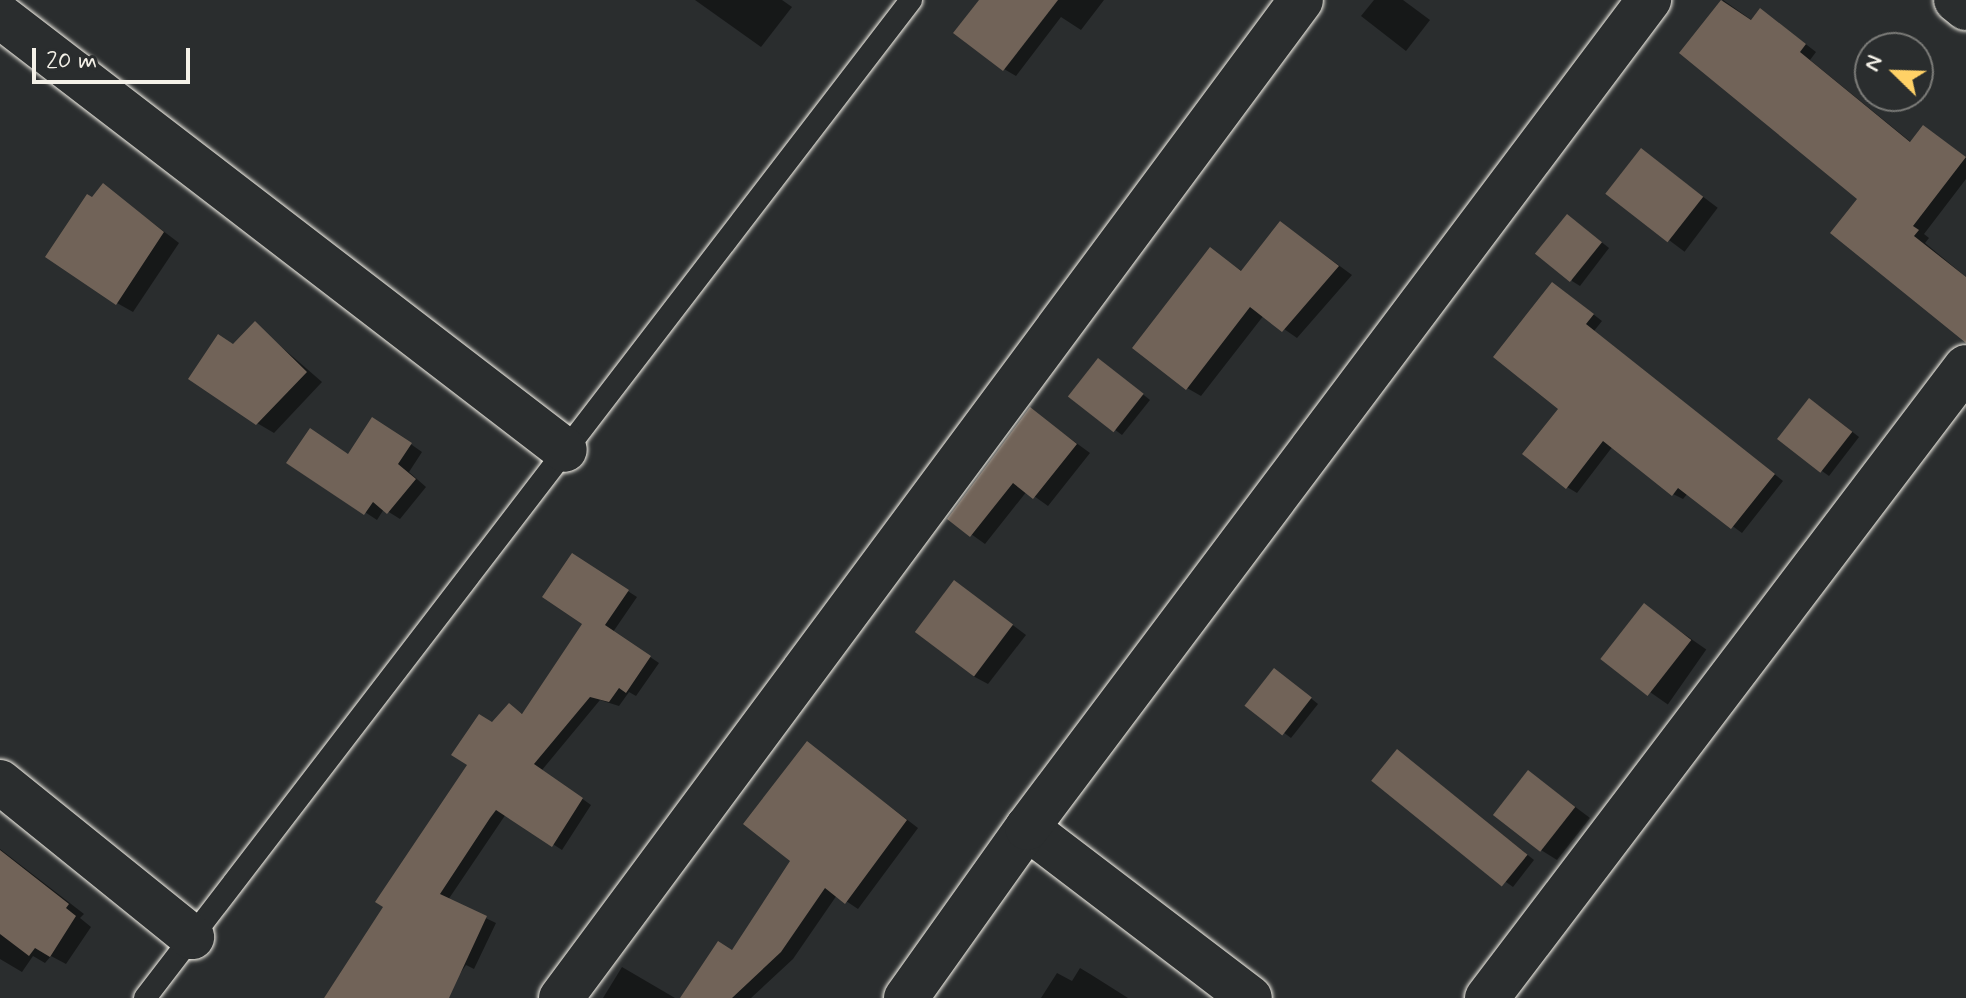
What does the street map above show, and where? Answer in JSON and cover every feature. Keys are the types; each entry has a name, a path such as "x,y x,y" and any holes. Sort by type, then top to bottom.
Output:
{"street":[{"path":"561,998 1301,0"},
{"path":"906,998 1027,828 1649,0"},
{"path":"1956,0 1966,8"},
{"path":"0,16 565,450"},
{"path":"1487,998 1966,367"},
{"path":"0,782 192,937"},
{"path":"1027,828 1250,998"}],"lane":[{"path":"145,998 911,0"}],"building":[{"path":"979,0 1058,0 1003,71 953,33"},
{"path":"1721,0 1751,20 1760,8 1806,44 1800,52 1854,96 1854,112 1873,112 1910,142 1923,125 1966,157 1913,226 1919,230 1914,236 1966,277 1966,343 1830,233 1857,199 1679,53"},
{"path":"1641,148 1703,197 1668,242 1605,194"},
{"path":"103,183 164,232 116,305 45,257 87,194 92,197"},
{"path":"1567,214 1602,242 1570,282 1535,254"},
{"path":"1280,221 1339,266 1282,332 1250,307 1186,390 1132,348 1210,247 1241,271"},
{"path":"1552,282 1594,314 1586,324 1775,474 1731,529 1678,488 1672,496 1603,441 1566,489 1522,454 1558,409 1493,357"},
{"path":"255,321 307,372 256,425 188,379 218,334 233,344"},
{"path":"1098,358 1144,394 1114,432 1068,397"},
{"path":"1809,398 1852,432 1820,473 1777,439"},
{"path":"1030,407 1077,444 1033,499 1013,483 970,537 947,519"},
{"path":"372,417 412,443 398,464 416,479 387,514 373,502 364,515 286,463 310,428 348,454"},
{"path":"572,553 629,590 605,625 651,656 626,693 619,688 609,702 590,697 534,764 583,798 552,847 496,810 490,818 440,894 487,916 449,998 324,998 383,907 375,902 467,765 451,755 479,714 492,722 509,703 522,714 582,624 542,597"},
{"path":"954,580 1013,625 974,676 915,632"},
{"path":"1644,603 1691,640 1648,696 1600,659"},
{"path":"1274,668 1312,698 1282,735 1244,706"},
{"path":"807,741 907,820 845,904 825,888 781,952 732,998 680,998 718,941 732,950 790,861 743,824"},
{"path":"1397,749 1528,855 1502,887 1371,781"},
{"path":"1528,770 1575,807 1540,852 1493,815"},
{"path":"0,850 69,904 66,908 76,916 50,957 35,948 29,956 0,934"}]}
